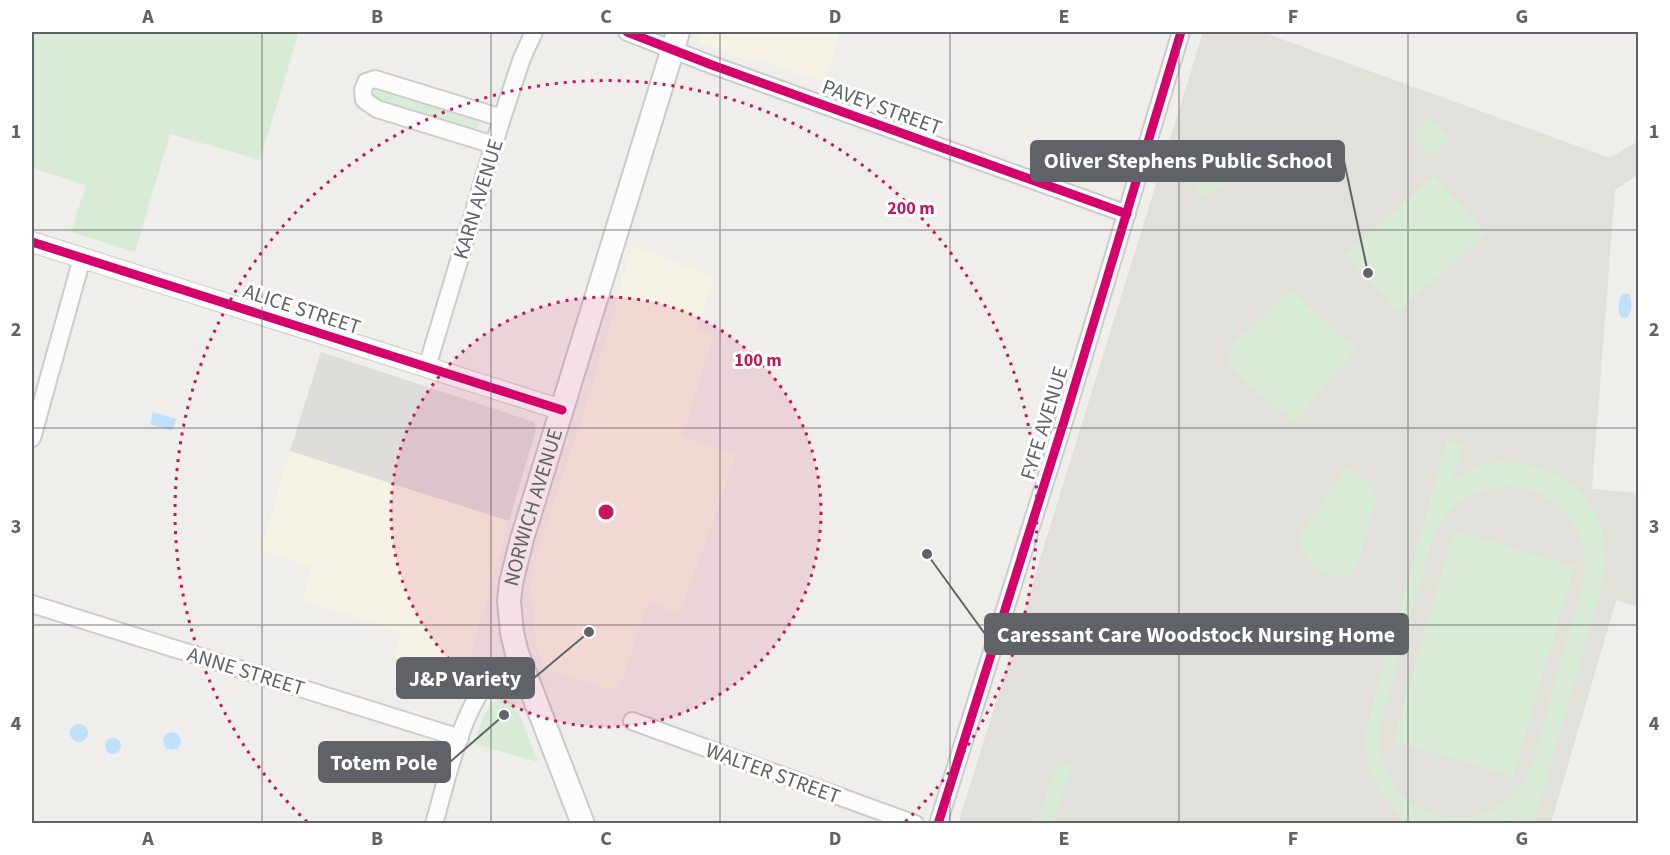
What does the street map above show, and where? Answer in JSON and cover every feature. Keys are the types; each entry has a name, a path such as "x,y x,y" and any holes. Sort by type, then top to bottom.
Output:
{"main road":[{"name":"NORWICH AVENUE","path":"583,824 522,665 511,624 509,601 511,583 517,555 676,41"}],"street":[{"name":"KARN AVENUE","path":"427,367 502,118 523,56 534,32"},
{"name":"PAVEY STREET","path":"627,32 676,41 1126,214"},
{"name":"FYFE AVENUE","path":"938,824 1059,438 1181,32"},
{"path":"494,145 377,109 364,100 364,86 370,80 380,80 502,118"},
{"name":"ALICE STREET","path":"32,242 562,410"},
{"path":"32,438 82,258"},
{"name":"ANNE STREET","path":"32,604 460,738"},
{"path":"434,824 460,738 476,698 498,672 522,665"},
{"name":"WALTER STREET","path":"632,721 915,824"}],"shaded area":[{"path":"700,32 840,32 824,83 764,62 733,56 700,43 698,39"},
{"path":"1203,32 1262,32 1610,158 1638,141 1638,175 1615,190 1592,489 1638,493 1638,606 1616,601 1551,823 958,824"},
{"path":"633,247 714,276 696,329 714,336 682,436 736,455 680,614 648,602 619,689 606,689 544,668 536,645 530,575 587,402"},
{"path":"321,352 534,422 536,430 509,521 290,451"},
{"path":"290,451 509,521 464,680 395,658 401,632 303,600 312,566 261,550"}],"green space":[{"path":"32,32 299,32 260,160 170,134 135,252 71,232 86,185 32,168"},
{"path":"375,85 478,117 480,123 473,130 376,101 372,98 370,91"},
{"path":"1429,119 1450,138 1432,156 1412,138"},
{"path":"1213,163 1222,167 1225,178 1223,183 1210,193 1199,196 1197,193 1201,175"},
{"path":"1434,176 1486,233 1398,312 1346,255"},
{"path":"1291,291 1356,349 1295,421 1242,379 1230,364 1229,358 1234,343"},
{"path":"1447,440 1462,445 1452,483 1478,465 1515,463 1538,467 1558,475 1575,487 1588,501 1597,518 1603,538 1605,559 1603,582 1534,823 1518,823 1519,815 1506,823 1412,824 1397,812 1381,793 1369,769 1365,743 1366,729","holes":["1510,486 1528,489 1557,504 1568,516 1583,544 1585,561 1584,579 1537,749 1522,785 1502,805 1489,812 1461,818 1433,814 1410,802 1394,786 1384,766 1378,733 1433,537 1439,525 1455,506 1474,494"]},
{"path":"1346,467 1369,483 1376,497 1358,564 1352,572 1344,576 1328,575 1320,571 1307,558 1302,551 1299,536"},
{"path":"1454,531 1574,566 1513,776 1393,741"},
{"path":"503,698 513,701 517,708 538,762 475,744 487,711 491,705"},
{"path":"1061,765 1072,767 1052,823 1037,823 1054,772"}],"water":[{"path":"1622,294 1629,294 1631,300 1631,309 1627,318 1621,317 1619,311"},
{"path":"153,412 176,419 172,431 150,424"},
{"path":"79,724 85,727 88,733 85,739 79,742 73,739 70,733 73,727"},
{"path":"172,732 178,735 181,741 178,747 172,750 166,747 163,741 166,735"},
{"path":"110,738 116,738 121,746 119,752 110,754 105,749 105,743"}],"cycle path":[{"path":"627,32 712,65 1127,214"},
{"path":"938,824 1065,418 1181,32"},
{"path":"32,242 562,410"}],"place":[{"name":"Oliver Stephens Public School","path":"1368,273"},
{"name":"Caressant Care Woodstock Nursing Home","path":"927,554"},
{"name":"J&P Variety","path":"589,632"},
{"name":"Totem Pole","path":"504,715"}]}
